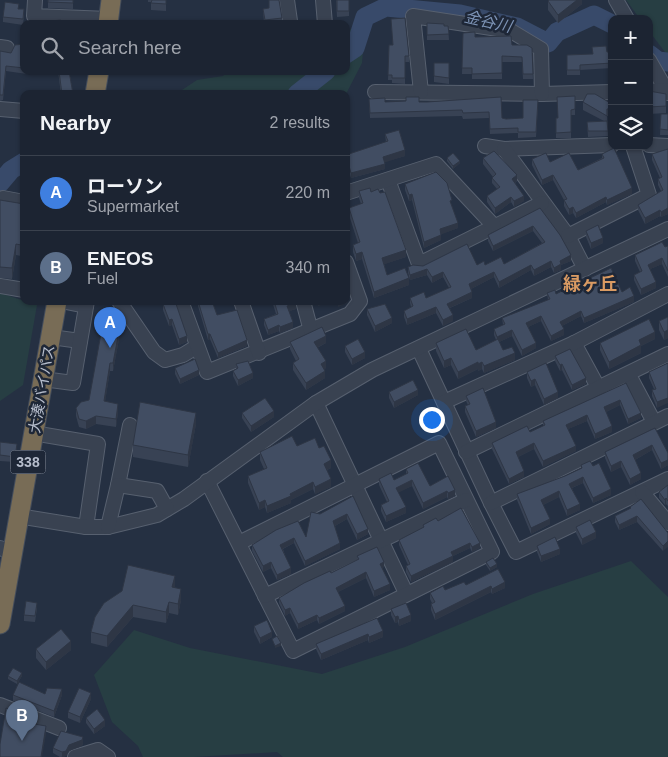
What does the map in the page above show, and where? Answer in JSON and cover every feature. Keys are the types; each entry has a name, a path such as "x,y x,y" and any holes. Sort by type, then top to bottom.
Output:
{"highway":[{"path":"108,20 111,0"},
{"path":"96,90 98,75"},
{"name":"大湊バイパス","path":"0,624 6,550 18,516 58,305"}],"street":[{"path":"35,0 34,16 93,20"},
{"path":"287,0 290,20"},
{"path":"322,0 324,20"},
{"path":"616,0 625,15"},
{"path":"421,92 413,16 511,32 542,49 542,94"},
{"path":"653,67 667,92"},
{"path":"653,91 667,92"},
{"path":"375,92 542,94 608,92"},
{"path":"0,109 20,111"},
{"path":"485,146 504,149 608,145"},
{"path":"653,145 668,146"},
{"path":"504,149 568,236 585,269"},
{"path":"568,236 649,195 633,150"},
{"path":"350,192 436,164 494,226"},
{"path":"388,180 419,264 542,203"},
{"path":"3,198 20,201"},
{"path":"18,516 86,527 108,527 142,520 167,509 316,402 372,370 666,232"},
{"path":"182,305 196,347 207,372 259,353 350,314 360,301 350,273"},
{"path":"0,286 20,289"},
{"path":"444,402 574,343 668,294"},
{"path":"43,379 73,383 86,305"},
{"path":"122,305 154,352 165,360 183,355 196,347"},
{"path":"242,305 259,353"},
{"path":"304,305 311,331"},
{"path":"51,337 80,341"},
{"path":"574,343 598,389"},
{"path":"419,349 490,503 516,552 668,479"},
{"path":"466,452 668,354"},
{"path":"629,374 654,422"},
{"path":"316,402 406,593"},
{"path":"490,503 668,416"},
{"path":"108,527 130,424"},
{"path":"34,433 98,444 86,527"},
{"path":"207,481 293,651 406,593 492,552 439,443 239,543"},
{"path":"118,485 157,491 167,509"},
{"path":"642,492 668,523"},
{"path":"265,596 466,500"},
{"path":"0,705 59,728"},
{"path":"75,757 98,750 108,757"}],"green space":[{"path":"626,0 668,0 668,56 653,36 653,15 637,15"},
{"path":"350,29 364,38 362,63 348,90 182,90 197,80 223,76 350,75"},
{"path":"0,293 20,299 20,305 37,305 23,385 0,401"},
{"path":"631,561 668,597 668,757 283,757 277,752 194,757 143,757 138,746 112,722 94,675 134,630 190,648 322,674 405,647 533,594"}],"building":[{"path":"48,0 73,0 73,3 48,2"},
{"path":"152,0 166,0 166,4 151,3"},
{"path":"269,0 279,0 282,18 265,20 263,9 269,8"},
{"path":"337,0 349,0 349,11 337,11"},
{"path":"549,0 577,0 558,15"},
{"path":"5,2 19,4 18,9 24,9 23,19 3,17"},
{"path":"405,18 409,56 405,56 405,78 392,78 392,75 388,75 389,45 393,45 391,19"},
{"path":"427,23 448,26 449,34 427,35"},
{"path":"475,32 475,37 511,36 512,45 527,45 532,48 533,74 523,74 522,57 502,56 502,73 472,74 472,68 462,68 463,33"},
{"path":"20,44 20,68 6,66 3,95 0,95 0,51 11,53 15,45"},
{"path":"606,46 608,63 580,65 580,70 567,70 567,55 593,54 592,47"},
{"path":"434,63 449,63 449,78 434,76"},
{"path":"60,75 70,75 72,90 61,90"},
{"path":"653,92 666,94 666,106 653,107"},
{"path":"587,94 595,94 608,102 607,116 583,102"},
{"path":"575,96 575,109 571,110 571,132 556,133 556,118 558,118 557,97"},
{"path":"406,97 419,97 419,102 427,102 501,97 502,118 506,119 523,118 523,100 538,100 536,132 518,132 518,128 490,129 489,112 463,113 462,110 370,113 369,99 385,98 385,102 406,101"},
{"path":"661,114 668,114 668,130 660,129"},
{"path":"607,121 608,131 588,131 587,122"},
{"path":"399,130 405,150 383,157 385,164 351,173 350,154 388,141 385,134"},
{"path":"668,149 668,208 645,218 638,205 663,190 658,179 662,177 652,154"},
{"path":"615,150 632,188 607,200 606,197 576,213 573,207 569,209 564,200 567,199 553,175 542,180 532,159 546,153 550,162 569,153 578,170 604,158 602,154"},
{"path":"494,151 517,175 512,179 524,196 514,201 511,197 495,208 487,196 500,187 492,178 496,174 483,158"},
{"path":"453,153 460,161 453,166 447,158"},
{"path":"436,172 447,183 452,200 450,201 458,223 440,229 441,235 424,242 412,194 409,195 405,184"},
{"path":"370,188 371,192 378,189 380,193 385,192 406,250 382,258 387,275 405,268 409,278 374,292 362,252 356,254 353,245 360,242 350,208 363,203 359,191"},
{"path":"0,200 20,203 20,245 16,244 12,268 0,267"},
{"path":"540,208 560,235 571,255 560,261 561,264 554,268 551,261 534,270 531,265 499,282 494,272 469,284 472,292 447,304 453,315 443,320 436,307 407,319 404,311 413,306 410,298 424,292 426,298 451,287 443,272 432,277 427,269 410,275 408,267 413,265 423,266 467,244 477,265 484,261 485,265 501,257 504,264 545,242 533,226 493,246 488,235"},
{"path":"598,225 603,238 591,243 586,231"},
{"path":"662,242 665,247 668,246 668,271 662,258 648,265 656,282 641,289 634,275 642,271 635,255"},
{"path":"611,268 622,292 630,287 634,296 584,318 581,311 560,322 564,329 551,336 541,316 526,323 536,343 522,350 512,330 497,337 494,329 505,324 502,318 550,299 547,293 555,290 556,294 570,287 572,291 590,282 588,279"},
{"path":"385,304 392,318 375,326 367,309"},
{"path":"163,305 176,305 187,336 179,339 172,319 169,320"},
{"path":"199,305 213,305 217,315 237,310 247,340 218,353 210,334 208,334"},
{"path":"275,305 290,305 287,306 293,322 268,330 264,319 278,314"},
{"path":"668,317 668,330 664,332 659,321"},
{"path":"649,319 655,332 639,340 641,345 609,362 600,343"},
{"path":"322,327 326,336 314,342 326,361 321,364 325,371 306,383 293,363 299,359 290,342"},
{"path":"102,328 119,331 113,363 110,363 104,401 118,404 116,419 96,416 86,421 79,419 76,408 81,402 89,400"},
{"path":"466,329 476,350 498,339 503,350 512,347 515,353 484,366 482,362 478,364 478,362 458,372 451,358 444,361 436,343"},
{"path":"358,339 365,352 352,359 345,346"},
{"path":"570,349 586,378 572,385 562,364 560,365 555,356"},
{"path":"195,359 199,370 180,379 175,368"},
{"path":"248,361 253,373 238,380 233,371 238,368 236,364"},
{"path":"546,363 558,392 544,399 535,379 531,381 527,372"},
{"path":"668,363 668,398 657,402 652,390 656,389 649,372"},
{"path":"413,380 418,390 394,402 389,392"},
{"path":"626,383 641,413 628,419 620,400 604,407 612,426 595,434 587,415 566,425 576,446 543,461 534,443 516,452 524,471 509,479 492,443 527,426 530,432 545,425 543,421"},
{"path":"483,388 496,422 476,431 465,406 470,404 466,396"},
{"path":"265,398 274,411 251,426 242,413"},
{"path":"140,402 196,413 188,455 133,445"},
{"path":"655,428 668,453 668,460 661,463 652,445 633,455 641,473 630,479 621,461 611,466 605,452"},
{"path":"292,436 297,446 315,438 319,448 324,446 331,460 324,464 331,479 315,487 313,482 290,494 291,496 267,506 265,500 259,503 248,476 267,468 260,452"},
{"path":"0,442 17,444 15,457 0,455"},
{"path":"590,461 593,466 599,463 611,489 593,498 583,477 569,484 580,504 567,510 559,491 541,500 550,519 531,528 517,494 565,476 582,468 581,465"},
{"path":"418,463 430,486 448,476 455,490 448,493 447,491 423,503 412,480 396,488 406,507 386,516 381,505 389,501 379,479 391,473 394,480 408,473 406,469"},
{"path":"668,485 668,501 659,492"},
{"path":"353,496 368,529 357,534 347,514 333,521 340,543 305,561 294,538 280,545 291,568 277,575 271,562 263,566 252,545 276,530 298,521 306,537 311,512 320,514"},
{"path":"641,499 668,533 668,541 663,546 637,516 619,525 615,516 631,508"},
{"path":"461,508 480,543 472,547 470,543 451,552 453,556 411,576 406,566 410,564 399,540 424,527 423,525 436,518 438,521"},
{"path":"590,520 596,532 582,539 576,527"},
{"path":"555,537 560,549 541,556 537,546"},
{"path":"377,547 384,562 380,564 390,584 374,591 366,572 336,588 345,606 319,618 317,615 298,624 290,608 285,610 279,598 304,583 330,571 331,573 359,559 357,556"},
{"path":"493,558 497,564 490,568 486,562"},
{"path":"128,565 175,576 172,587 181,589 178,604 169,602 166,612 133,605 107,636 91,632 95,617 104,603 122,591"},
{"path":"498,569 505,582 492,589 491,586 435,614 431,604 435,602 430,593 443,586 445,590 464,582 466,585"},
{"path":"26,601 37,603 35,616 24,615"},
{"path":"406,603 411,615 399,620 398,616 395,617 391,609"},
{"path":"377,618 383,631 369,637 368,634 321,654 316,644"},
{"path":"267,620 272,632 260,638 254,626"},
{"path":"61,629 71,641 46,662 36,649"},
{"path":"277,636 281,643 275,646 272,639"},
{"path":"13,668 22,673 17,681 8,676"},
{"path":"19,682 45,694 47,688 62,689 54,711 13,695"},
{"path":"79,688 91,693 80,717 68,712"},
{"path":"6,708 18,713 17,721 46,726 41,757 0,757 0,744"},
{"path":"97,709 105,720 94,729 86,718"},
{"path":"61,731 83,737 82,740 69,745 66,751 62,752 53,748"}],"waterway":[{"name":"金谷川","path":"350,51 355,48 365,17 386,7 460,14 517,27 548,43 557,32 594,15 608,22"},
{"name":"金谷川","path":"653,57 658,61 668,62"},
{"name":"金谷川","path":"302,90 321,75"},
{"name":"金谷川","path":"0,183 11,170 20,164"}],"place":[{"name":"ローソン","path":"110,348"},
{"name":"ENEOS","path":"22,741"}],"district":[{"name":"緑ヶ丘","path":"590,284"}]}
